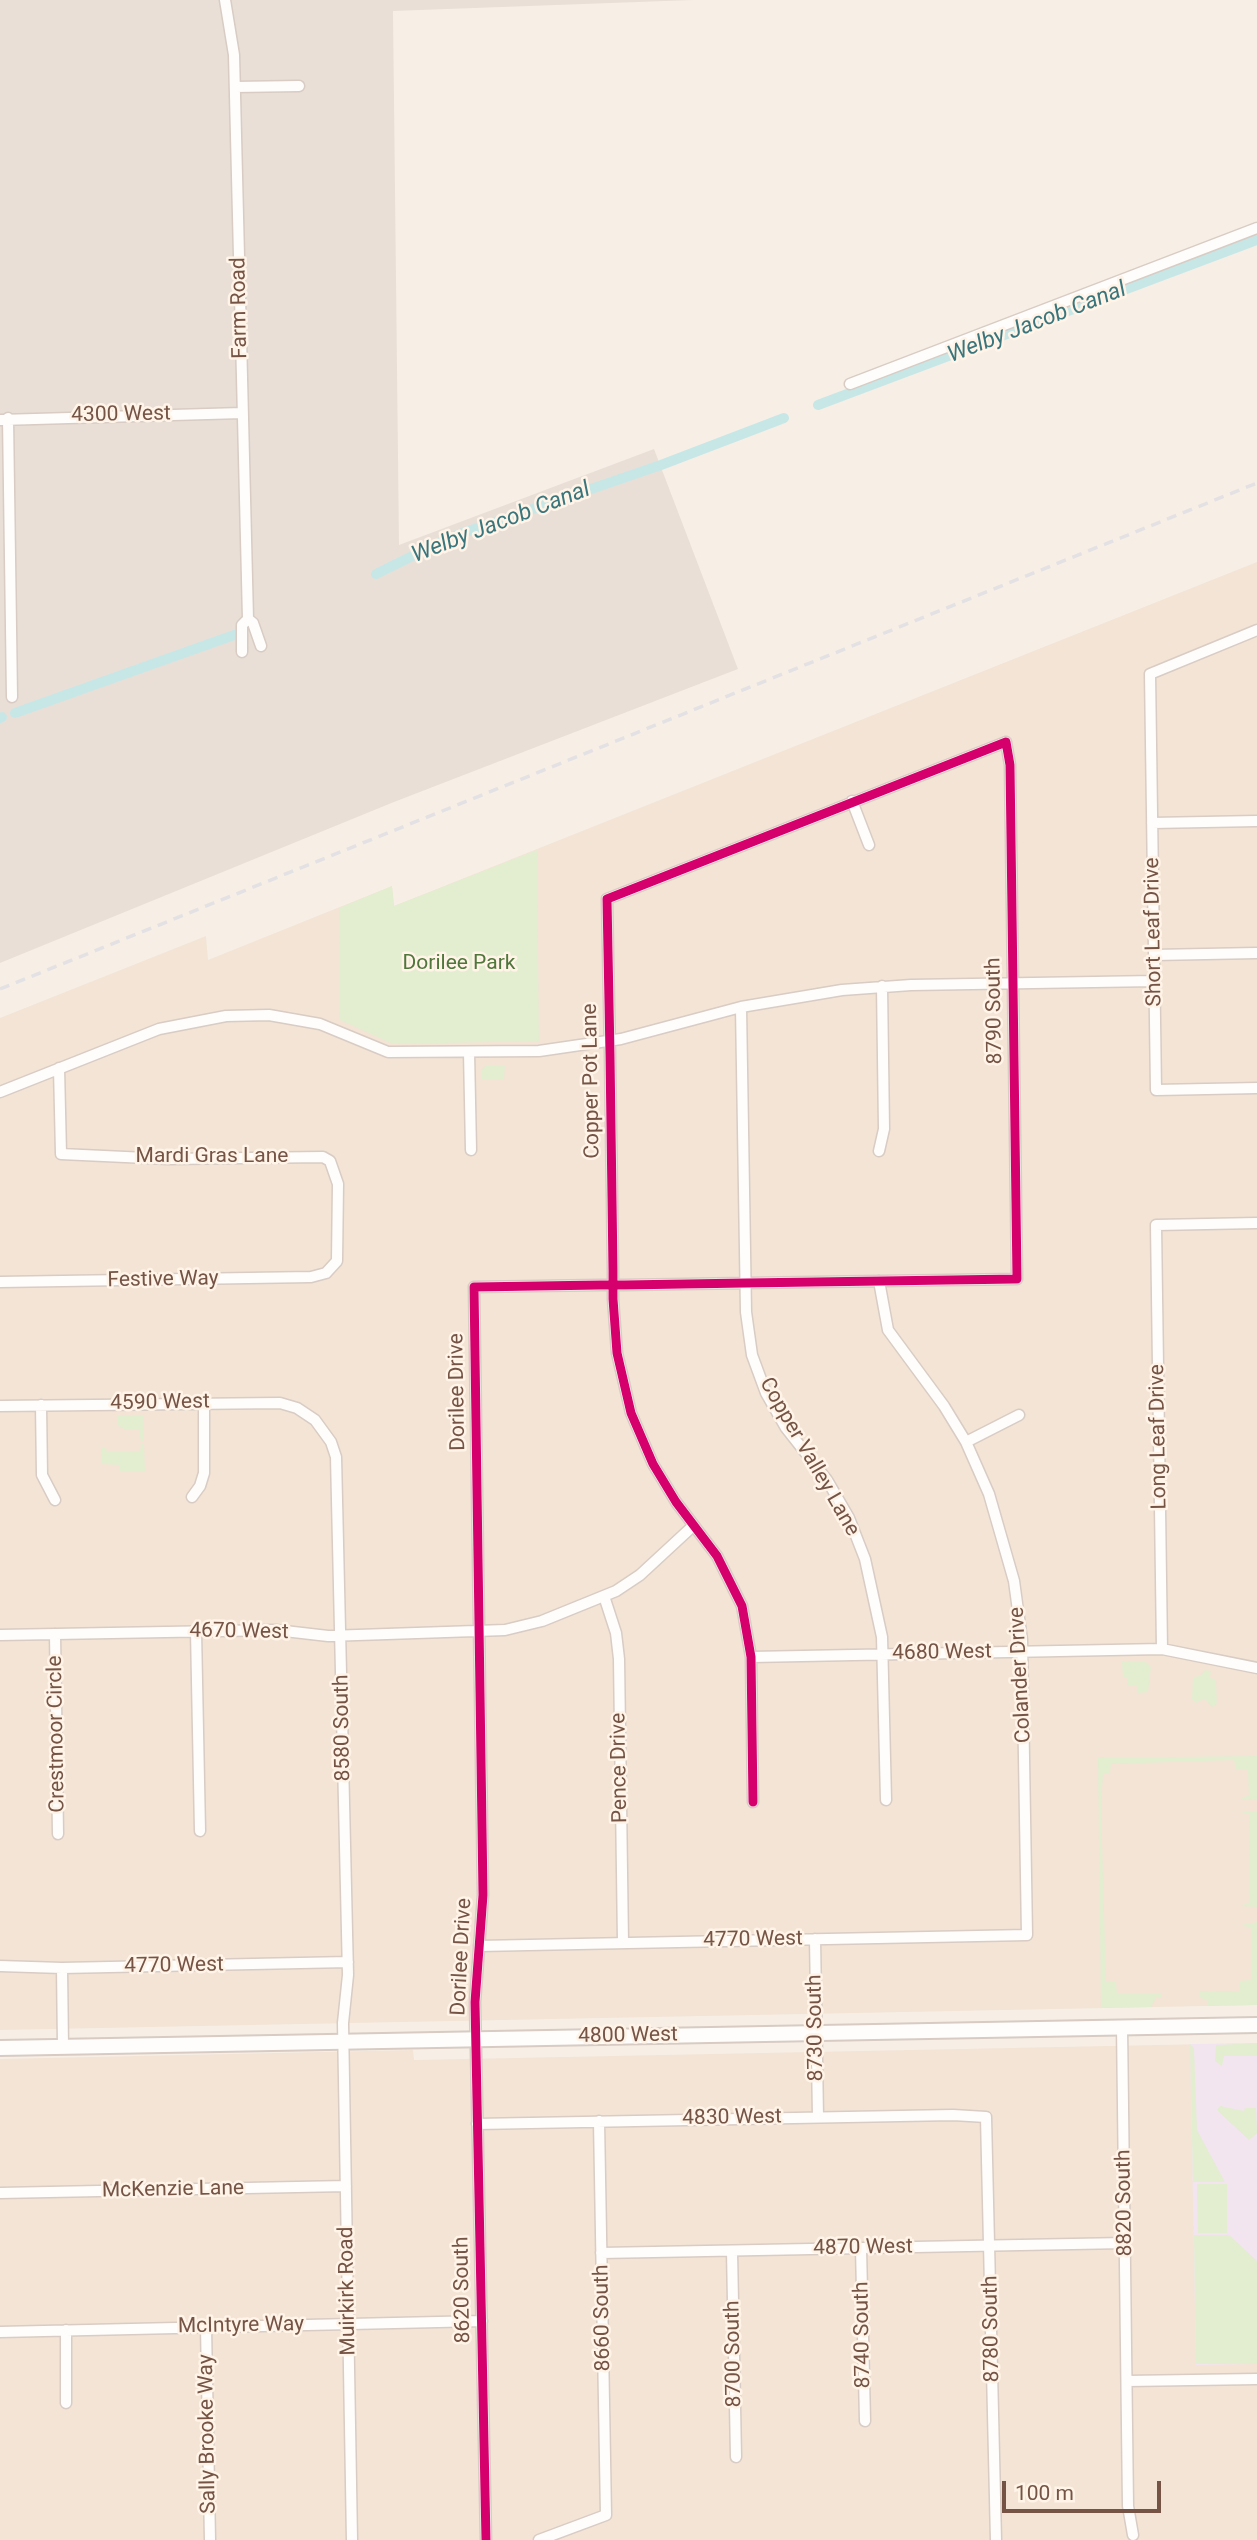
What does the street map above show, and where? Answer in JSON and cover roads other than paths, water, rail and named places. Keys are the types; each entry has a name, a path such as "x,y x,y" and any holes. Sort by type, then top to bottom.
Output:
{"street":[{"name":"Farm Road","path":"225,0 233,42 235,87 248,618"},
{"path":"235,87 299,86"},
{"path":"850,384 1257,228"},
{"name":"4300 West","path":"4,419 242,413"},
{"path":"4,419 12,697"},
{"path":"242,652 242,625 248,618 253,623 261,646"},
{"name":"Short Leaf Drive","path":"1257,630 1150,674 1156,1090 1257,1088"},
{"name":"Copper Pot Lane","path":"753,1802 751,1657 747,1628 734,1587 717,1556 693,1526 653,1464 631,1413 617,1353 613,1285 607,899 1006,742"},
{"name":"8790 South","path":"1006,742 1010,765 1017,1279"},
{"path":"852,801 869,845"},
{"path":"1152,823 1257,821"},
{"path":"1154,956 1257,953"},
{"path":"0,1091 159,1029 226,1016 269,1015 320,1024 388,1052 539,1051 610,1041 741,1007 800,996 882,986 1155,981"},
{"path":"879,1151 884,1129 882,986"},
{"name":"Copper Valley Lane","path":"741,1007 746,1283 752,1354 766,1393 786,1428 827,1480 849,1518 865,1559 876,1599 883,1653 886,1800"},
{"path":"469,1052 471,1150"},
{"name":"Mardi Gras Lane","path":"59,1068 61,1154 168,1159 323,1157 330,1161 337,1175 339,1251 337,1261 326,1273"},
{"name":"Long Leaf Drive","path":"1162,1649 1156,1225 1257,1223"},
{"name":"Festive Way","path":"0,1282 311,1277 326,1273"},
{"name":"Dorilee Drive","path":"476,2038 483,1895 474,1287 1017,1279"},
{"name":"Colander Drive","path":"880,1281 883,1315 888,1330 944,1406 966,1443 1004,1538 1018,1603 1023,1652 1027,1935"},
{"path":"192,1497 200,1486 204,1473 204,1402"},
{"name":"4590 West","path":"0,1406 280,1403 297,1408 315,1420"},
{"path":"41,1405 42,1475 55,1500"},
{"path":"966,1443 1019,1415"},
{"name":"8580 South","path":"315,1420 331,1442 339,1475 348,1962 344,2042"},
{"name":"4670 West","path":"0,1635 276,1630 341,1635 479,1632 529,1625 604,1596 640,1575 693,1526"},
{"name":"Pence Drive","path":"604,1596 616,1633 619,1659 623,1943"},
{"path":"195,1631 200,1831"},
{"name":"Crestmoor Circle","path":"55,1634 58,1834"},
{"name":"4680 West","path":"751,1657 1162,1649 1257,1668"},
{"name":"4770 West","path":"479,1946 1027,1935"},
{"name":"8730 South","path":"815,1939 818,2117"},
{"name":"4770 West","path":"0,1966 62,1968 348,1962"},
{"path":"62,1968 62,2047"},
{"name":"4800 West","path":"0,2048 1257,2025"},
{"name":"8820 South","path":"1122,2026 1128,2506 1133,2535"},
{"name":"8620 South","path":"476,2038 485,2540"},
{"name":"Muirkirk Road","path":"344,2042 352,2540"},
{"name":"4830 West","path":"477,2124 953,2115 986,2118"},
{"name":"8780 South","path":"986,2118 996,2540"},
{"name":"8660 South","path":"539,2540 606,2515 599,2121"},
{"name":"McKenzie Lane","path":"0,2193 346,2186"},
{"name":"4870 West","path":"601,2253 1125,2243"},
{"name":"8740 South","path":"861,2248 864,2421"},
{"name":"8700 South","path":"732,2251 736,2457"},
{"name":"McIntyre Way","path":"0,2332 482,2321"},
{"name":"Sally Brooke Way","path":"206,2327 210,2540"},
{"path":"66,2330 66,2403"},
{"path":"1127,2381 1257,2379"}],"waterway":[{"name":"Welby Jacob Canal","path":"818,405 1257,240"},
{"name":"Welby Jacob Canal","path":"376,574 451,537 661,465 784,418"},
{"name":"Welby Jacob Canal","path":"15,713 237,634"}],"railway":[{"path":"0,989 1257,483"}],"park label":[{"name":"Dorilee Park","path":"459,964"}]}
